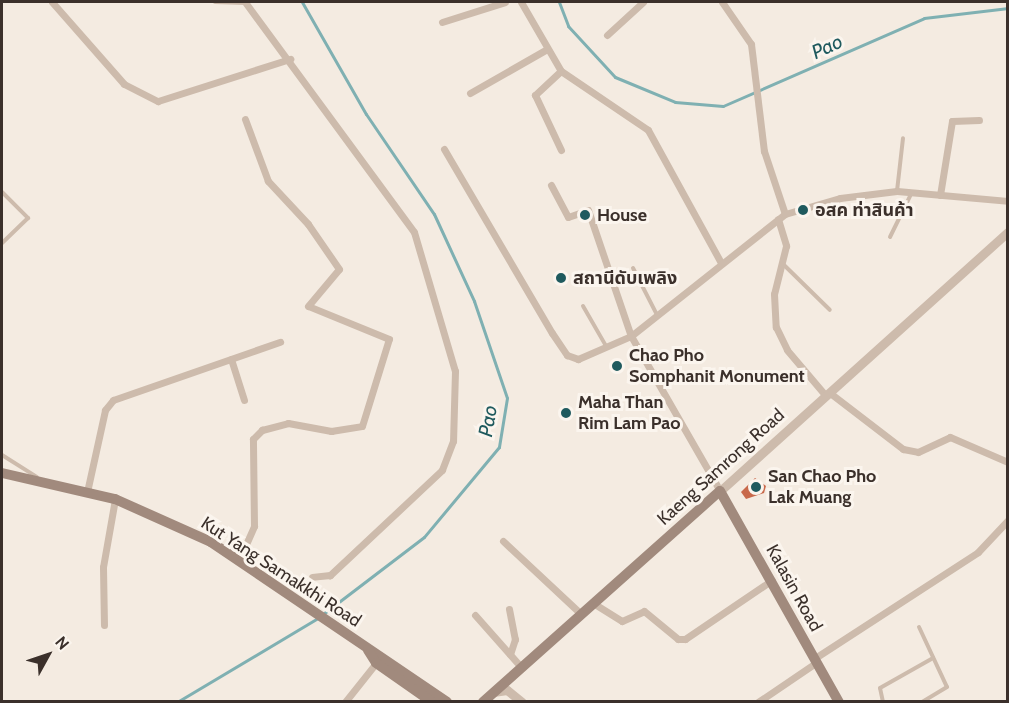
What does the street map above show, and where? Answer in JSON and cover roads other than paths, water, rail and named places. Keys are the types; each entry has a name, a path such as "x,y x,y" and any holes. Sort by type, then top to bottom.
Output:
{"main road":[{"name":"Kut Yang Samakkhi Road","path":"2,473 115,499 162,517 239,560 447,702"},
{"name":"Kalasin Road","path":"720,491 839,702"},
{"name":"Kaeng Samrong Road","path":"483,702 720,491"},
{"name":"Kut Yang Samakkhi Road","path":"368,650 376,663 432,702"}],"street":[{"path":"52,2 124,84 158,101 290,59"},
{"path":"245,2 290,59 414,232 455,371 453,441 442,470 330,575 312,578"},
{"path":"442,22 505,2"},
{"path":"521,2 561,71 648,130 722,263"},
{"path":"607,35 643,2"},
{"path":"722,2 751,44 758,70 764,151 785,214"},
{"path":"470,93 547,49"},
{"path":"561,71 535,93 561,150"},
{"path":"239,560 254,526 253,439 262,430 288,423 331,431 362,426 390,339 308,306 339,269 308,224 268,181 245,119"},
{"path":"940,195 952,121 979,120"},
{"path":"444,149 567,355 578,359 608,349 631,336 785,214 840,198 897,191 1008,201"},
{"path":"551,184 568,217 588,210 631,336 720,491"},
{"path":"778,219 786,246 784,265 774,294 776,327 787,350 828,394 903,449 918,452 950,437 1008,462"},
{"name":"Kaeng Samrong Road","path":"720,491 1008,232"},
{"path":"87,492 105,410 113,400 280,342"},
{"path":"231,359 244,400"},
{"path":"104,625 104,567 115,499"},
{"path":"758,702 816,660 978,552 1008,520"},
{"path":"503,541 581,614"},
{"path":"593,603 622,621 645,611 678,639 686,639 772,580"},
{"path":"509,609 515,639 510,654"},
{"path":"475,615 510,654 519,669 520,698 493,692"},
{"path":"345,702 376,663"}],"lane":[{"path":"215,2 245,2"},
{"path":"897,191 903,138"},
{"path":"890,237 913,191"},
{"path":"2,192 28,218 2,243"},
{"path":"784,265 830,310"},
{"path":"633,268 657,315"},
{"path":"583,306 608,349"},
{"path":"2,455 45,483"},
{"path":"919,627 947,687 922,702"},
{"path":"885,701 880,688 933,658"}],"waterway":[{"name":"Pao","path":"302,2 366,114 434,214 474,301 507,398 499,447 424,537 323,614"},
{"name":"Pao","path":"559,2 568,26 615,77 675,102 723,106 924,18 1008,8"},
{"name":"Pao","path":"177,702 318,618"}],"place":[{"name":"อสค ท่าสินค้า","path":"803,210"},
{"name":"House","path":"585,215"},
{"name":"สถานีดับเพลิง","path":"561,278"},
{"name":"Chao Pho Somphanit Monument","path":"617,366"},
{"name":"Maha Than Rim Lam Pao","path":"566,413"},
{"name":"San Chao Pho Lak Muang","path":"756,487"}]}
